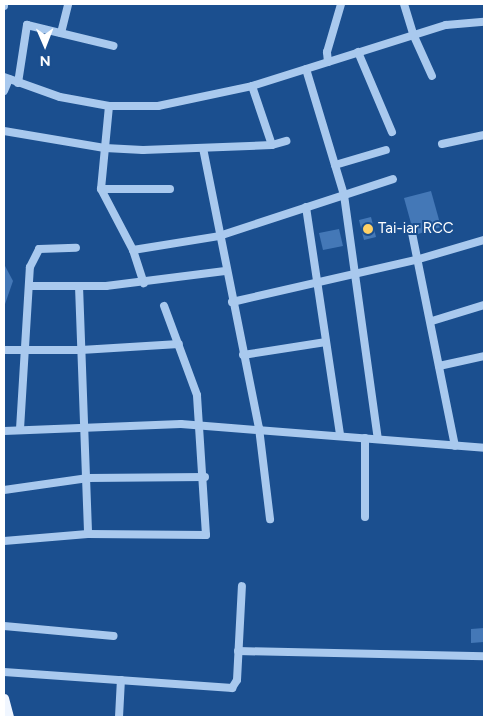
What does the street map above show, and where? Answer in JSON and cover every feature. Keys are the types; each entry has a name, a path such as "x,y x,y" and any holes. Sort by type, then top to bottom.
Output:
{"main road":[{"path":"4,698 9,717"}],"street":[{"path":"61,33 68,4"},
{"path":"328,62 327,52 341,4"},
{"path":"404,4 413,34 432,76"},
{"path":"4,91 6,78 60,98 109,106 158,106 252,86 446,25 484,22"},
{"path":"18,83 27,25 114,46"},
{"path":"358,52 392,132"},
{"path":"306,69 344,195 378,439"},
{"path":"252,86 272,145"},
{"path":"109,106 101,189 133,250 144,282"},
{"path":"4,131 105,148 203,148 272,145 286,141"},
{"path":"442,144 484,135"},
{"path":"203,148 225,271 259,428 270,519"},
{"path":"335,165 386,150"},
{"path":"133,250 219,236 393,178"},
{"path":"101,189 170,189"},
{"path":"306,207 340,435"},
{"path":"412,233 432,321 455,446"},
{"path":"232,302 419,259 484,240"},
{"path":"20,429 30,267 39,249 76,248"},
{"path":"29,286 79,286 144,282 225,271"},
{"path":"79,286 84,427 88,478 88,534"},
{"path":"432,321 484,305"},
{"path":"4,541 88,534 206,535 205,477 200,425 191,373 164,306"},
{"path":"244,355 326,342"},
{"path":"4,350 81,350 179,344"},
{"path":"439,366 484,356"},
{"path":"4,431 84,427 200,425 259,428 484,448"},
{"path":"364,516 365,438"},
{"path":"4,490 88,478 205,477"},
{"path":"4,672 232,688 237,680 242,586"},
{"path":"4,626 114,636"},
{"path":"238,651 484,656"},
{"path":"119,717 121,680"}],"building":[{"path":"431,191 441,227 418,234 412,227 404,198"},
{"name":"Tai-iar RCC","path":"371,217 376,237 364,240 359,220"},
{"path":"339,229 343,246 323,250 319,233"},
{"path":"4,264 13,281 4,307"},
{"path":"484,628 484,642 471,643 471,629"}],"place":[{"name":"Tai-iar RCC","path":"368,229"}]}
